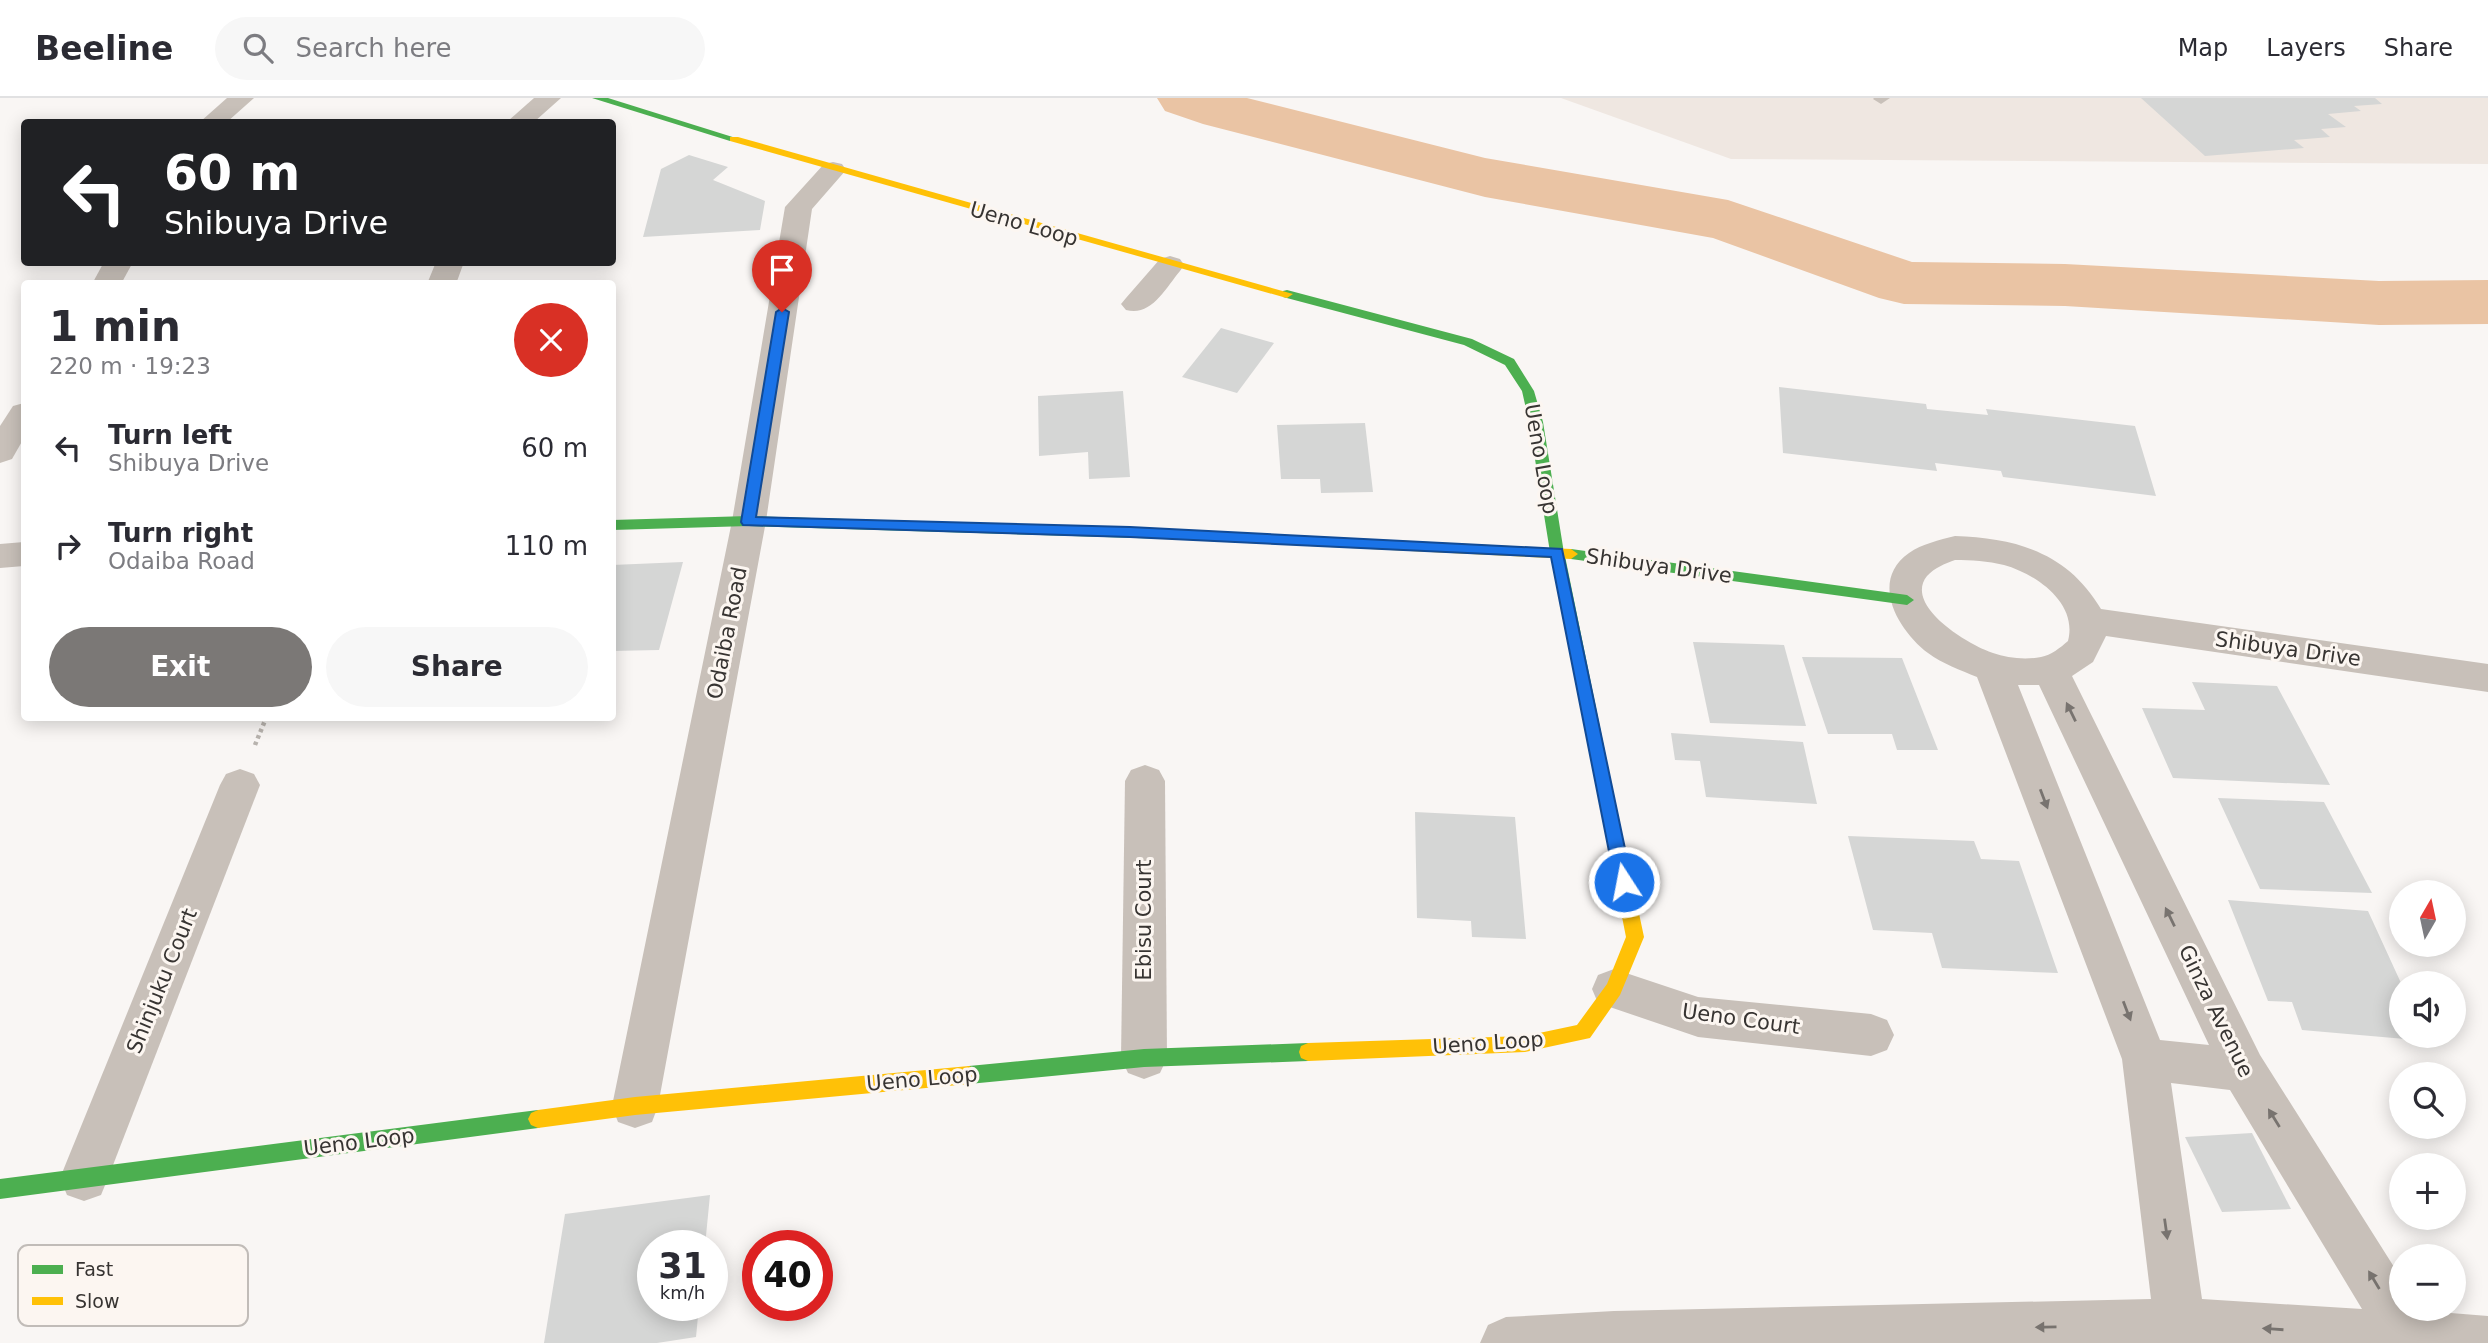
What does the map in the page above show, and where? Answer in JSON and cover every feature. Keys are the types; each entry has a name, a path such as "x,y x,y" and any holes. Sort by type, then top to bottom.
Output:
{"street":[{"path":"216,119 242,98"},
{"path":"523,119 549,98"},
{"name":"Ueno Loop","path":"0,1189 635,1106 1144,1058 1525,1044 1583,1032 1614,989 1635,937 1557,552 1536,422 1528,391 1510,362 1468,342 1170,265 833,170 597,98"},
{"name":"Odaiba Road","path":"635,1106 748,522 799,207 833,170"},
{"path":"1136,304 1170,265"},
{"path":"0,452 21,418"},
{"name":"Shibuya Drive","path":"616,525 748,522 1130,532 1557,552 1907,600"},
{"path":"1955,548 1982,548 2011,554 2038,565 2054,576 2079,600 2088,620 2089,636 2082,650 2068,662 2050,669 2022,671 1992,667 1962,657 1936,640 1916,620 1907,600 1906,581 1915,565 1932,554 1955,548"},
{"path":"0,556 21,554"},
{"name":"Shibuya Drive","path":"2088,620 2488,678"},
{"path":"1992,667 2145,1059 2157,1161 2183,1333"},
{"name":"Ginza Avenue","path":"2050,669 2244,1070 2411,1340"},
{"name":"Ebisu Court","path":"1144,1058 1145,781"},
{"name":"Shinjuku Court","path":"84,1178 240,785"},
{"name":"Ueno Court","path":"1614,989 1698,1017 1871,1035"},
{"path":"2145,1059 2244,1070"},
{"path":"1515,1343 2183,1333 2488,1342"}],"shaded area":[{"path":"1561,98 2488,98 2488,164 1731,159"}],"building":[{"path":"2141,98 2375,98 2382,104 2354,106 2361,111 2328,114 2346,127 2321,129 2330,137 2294,140 2304,148 2205,156"},
{"path":"689,155 728,167 713,180 765,201 760,230 643,237 661,169"},
{"path":"1221,328 1274,343 1237,393 1182,377"},
{"path":"1779,387 1926,404 1927,409 1988,415 1986,409 2135,426 2156,496 2003,477 2001,471 1935,463 1937,471 1783,453"},
{"path":"1123,391 1130,477 1089,479 1088,452 1039,456 1038,396"},
{"path":"1365,423 1373,492 1321,493 1320,479 1281,479 1277,425"},
{"path":"683,562 659,650 616,651 616,565"},
{"path":"1693,642 1784,645 1806,726 1710,723"},
{"path":"1802,657 1902,658 1938,750 1897,750 1892,734 1828,734"},
{"path":"2192,682 2277,686 2330,785 2173,778 2142,708 2205,710"},
{"path":"1671,733 1803,742 1817,804 1706,797 1700,761 1675,760"},
{"path":"2218,798 2324,802 2372,893 2260,889"},
{"path":"1415,812 1515,817 1526,939 1472,937 1471,921 1417,918"},
{"path":"1848,836 1974,841 1981,859 2019,861 2058,973 1942,968 1932,933 1873,930"},
{"path":"2228,900 2368,911 2396,971 2389,971 2389,1038 2302,1030 2292,1002 2268,1001"},
{"path":"2252,1133 2291,1209 2222,1212 2185,1137"},
{"path":"710,1195 707,1230 637,1230 637,1321 698,1321 696,1337 657,1343 544,1343 565,1214"}],"waterway":[{"path":"1187,98 1225,111 1485,177 1728,220 1904,283 2065,285 2379,303 2488,302"}],"traffic: fast":[{"path":"597,98 734,139"},
{"path":"1287,294 1468,342 1510,362 1528,391 1536,422 1557,552 1603,781"},
{"path":"616,525 749,521 1168,534"},
{"path":"1571,554 1907,600"},
{"path":"969,1075 1144,1058 1308,1052"},
{"path":"0,1189 538,1119"}],"traffic: slow":[{"path":"734,139 1287,294"},
{"path":"1168,534 1571,554"},
{"path":"1308,1052 1525,1044 1583,1032 1614,989 1635,937 1603,781"},
{"path":"538,1119 635,1106 969,1075"}],"route":[{"path":"782,312 748,522 1130,532 1557,552 1624,882"}]}
